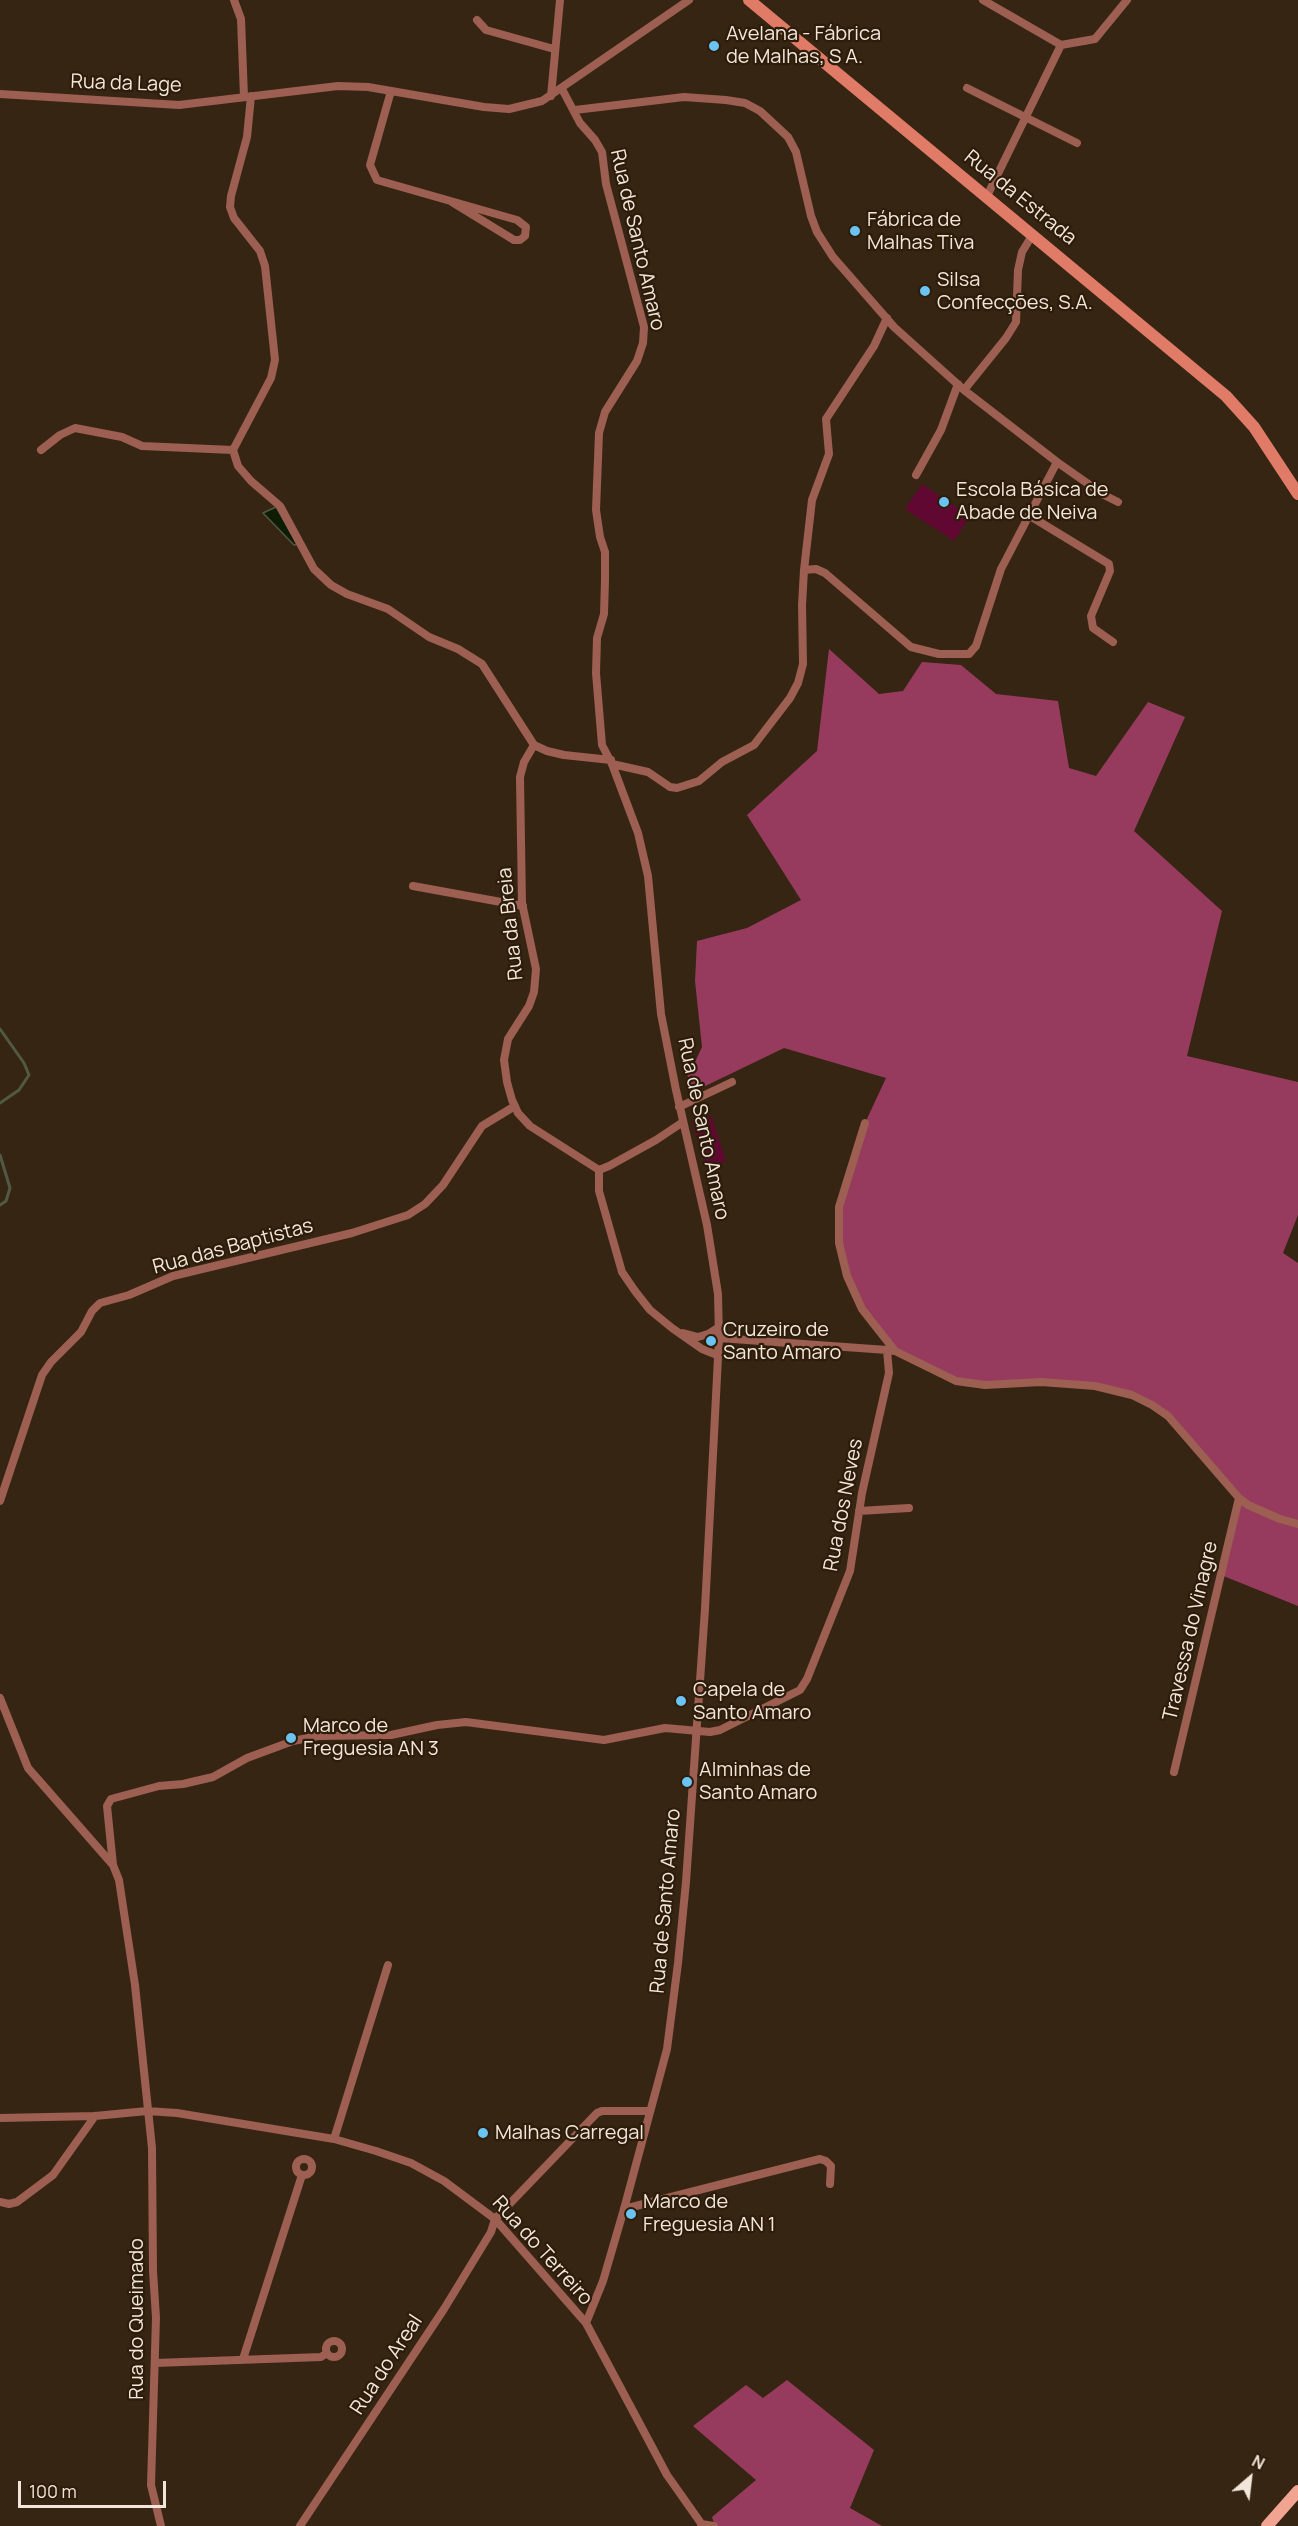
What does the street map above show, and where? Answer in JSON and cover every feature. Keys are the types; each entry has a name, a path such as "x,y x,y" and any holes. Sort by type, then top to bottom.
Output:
{"main road":[{"name":"Rua da Estrada","path":"749,0 1226,396 1254,428 1298,494"},
{"path":"1267,2526 1298,2492"}],"street":[{"path":"234,0 241,20 247,96 247,137 230,207 234,218 260,251 266,266 275,360 271,378 232,450 238,466 251,482 280,506 314,569 332,585 347,594 388,609 429,638 458,649 482,663 534,745 547,752 611,762 648,772 670,787 677,788 699,781 722,762 754,745 790,698 798,683 803,664 804,570 812,500 829,454 826,419 874,346 886,318"},
{"path":"551,96 560,0"},
{"name":"Rua da Lage","path":"0,94 178,105 338,86 391,90 484,107 509,109 526,106 551,96 689,0"},
{"path":"983,0 1061,45 1095,39 1128,0"},
{"path":"477,20 486,30 554,50"},
{"path":"987,196 1061,45"},
{"name":"Rua de Santo Amaro","path":"562,88 580,123 602,152 606,184 644,327 643,343 637,361 605,412 599,433 596,510 605,552 605,571 604,614 597,638 596,673 602,745 611,762 638,833 648,876 661,1014 710,1246 718,1294 719,1327 698,1731 678,1963 667,2049 603,2281 586,2323"},
{"path":"967,88 1077,143"},
{"path":"391,90 370,165 372,174 377,180 391,186 452,202 517,220 526,226 525,236 520,240 514,240 452,202"},
{"path":"574,110 684,97 745,103 760,111 788,137 795,152 817,232 833,257 886,318 961,387 1057,462 1104,495 1118,502"},
{"path":"916,475 961,387 1006,338 1016,322 1018,270 1022,252 1033,234"},
{"path":"41,450 60,435 75,428 122,437 148,447 232,450"},
{"path":"804,570 816,569 825,573 911,647 939,654 969,654 976,646 1001,569 1057,462"},
{"path":"1030,516 1109,564 1110,571 1091,616 1093,628 1113,642"},
{"name":"Rua da Breia","path":"534,745 524,762 519,777 523,906 537,969 534,992 529,1006 508,1039 504,1060 507,1082 518,1113 530,1126 598,1170"},
{"path":"413,886 523,906"},
{"path":"680,1107 732,1082"},
{"name":"Rua das Baptistas","path":"0,1501 42,1375 51,1362 81,1332 92,1311 100,1303 129,1295 173,1276 341,1236 408,1215 425,1204 443,1185 482,1126 515,1106"},
{"path":"683,1122 637,1151 598,1170 599,1191 622,1272 650,1310 702,1349 717,1355"},
{"path":"865,1123 839,1207 838,1243 847,1276 862,1309 891,1351"},
{"path":"676,1331 698,1337 708,1335 719,1327"},
{"path":"719,1338 891,1351 956,1381 985,1385 1041,1382 1084,1386 1132,1395 1168,1416 1239,1498 1248,1505 1280,1520 1298,1524"},
{"name":"Rua dos Neves","path":"293,1741 318,1736 391,1735 437,1725 466,1722 604,1740 665,1728 720,1730 800,1690 807,1679 850,1571 859,1511 889,1373 891,1351"},
{"name":"Travessa do Vinagre","path":"1174,1772 1239,1498"},
{"path":"859,1511 909,1508"},
{"path":"0,1698 28,1768 113,1864"},
{"name":"Rua do Queimado","path":"161,2526 151,2485 156,2318 153,2271 152,2148 126,1918 119,1880 113,1864 107,1806 111,1799 159,1786 183,1784 213,1777 247,1758 293,1741"},
{"path":"334,2139 388,1965"},
{"name":"Rua do Terreiro","path":"0,2118 95,2116 147,2110 334,2139 411,2163 444,2181 495,2219 586,2323 667,2475 702,2525"},
{"name":"Rua do Areal","path":"300,2526 444,2309 491,2232 495,2219 602,2111 650,2111"},
{"path":"0,2202 9,2204 17,2202 53,2175 95,2116"},
{"path":"624,2209 820,2159 831,2166 830,2184"},
{"path":"243,2359 302,2175"},
{"path":"155,2363 321,2357 327,2353"},
{"path":"702,2525 714,2526"}],"shaded area":[{"path":"922,484 970,516 954,541 905,509"},
{"path":"276,507 297,544 294,545 263,513"},
{"path":"829,649 879,694 903,691 922,662 961,665 996,694 1058,701 1069,768 1096,776 1148,702 1185,717 1134,831 1222,911 1187,1056 1298,1082 1298,1215 1283,1253 1298,1263 1298,1606 1221,1575 1240,1498 1168,1417 1152,1405 1095,1386 956,1381 895,1351 862,1309 839,1243 839,1207 865,1123 886,1078 784,1048 695,1091 689,1088 687,1070 695,1062 702,1047 695,981 697,941 747,928 801,900 747,815 817,751"},
{"path":"711,1116 726,1161 706,1167 692,1122"},
{"path":"787,2380 874,2450 850,2508 882,2526 715,2526 712,2517 756,2480 693,2426 746,2385 763,2398"}],"waterway":[{"path":"0,1029 24,1063 29,1075 19,1090 0,1103"},
{"path":"0,1155 10,1188 6,1201 0,1205"}],"place":[{"name":"Avelana - Fábrica de Malhas, S A.","path":"714,46"},
{"name":"Fábrica de Malhas Tiva","path":"855,231"},
{"name":"Silsa Confecções, S.A.","path":"925,291"},
{"name":"Escola Básica de Abade de Neiva","path":"944,502"},
{"name":"Cruzeiro de Santo Amaro","path":"711,1341"},
{"name":"Capela de Santo Amaro","path":"681,1701"},
{"name":"Marco de Freguesia AN 3","path":"291,1738"},
{"name":"Alminhas de Santo Amaro","path":"687,1782"},
{"name":"Malhas Carregal","path":"483,2133"},
{"name":"Marco de Freguesia AN 1","path":"631,2214"}]}
